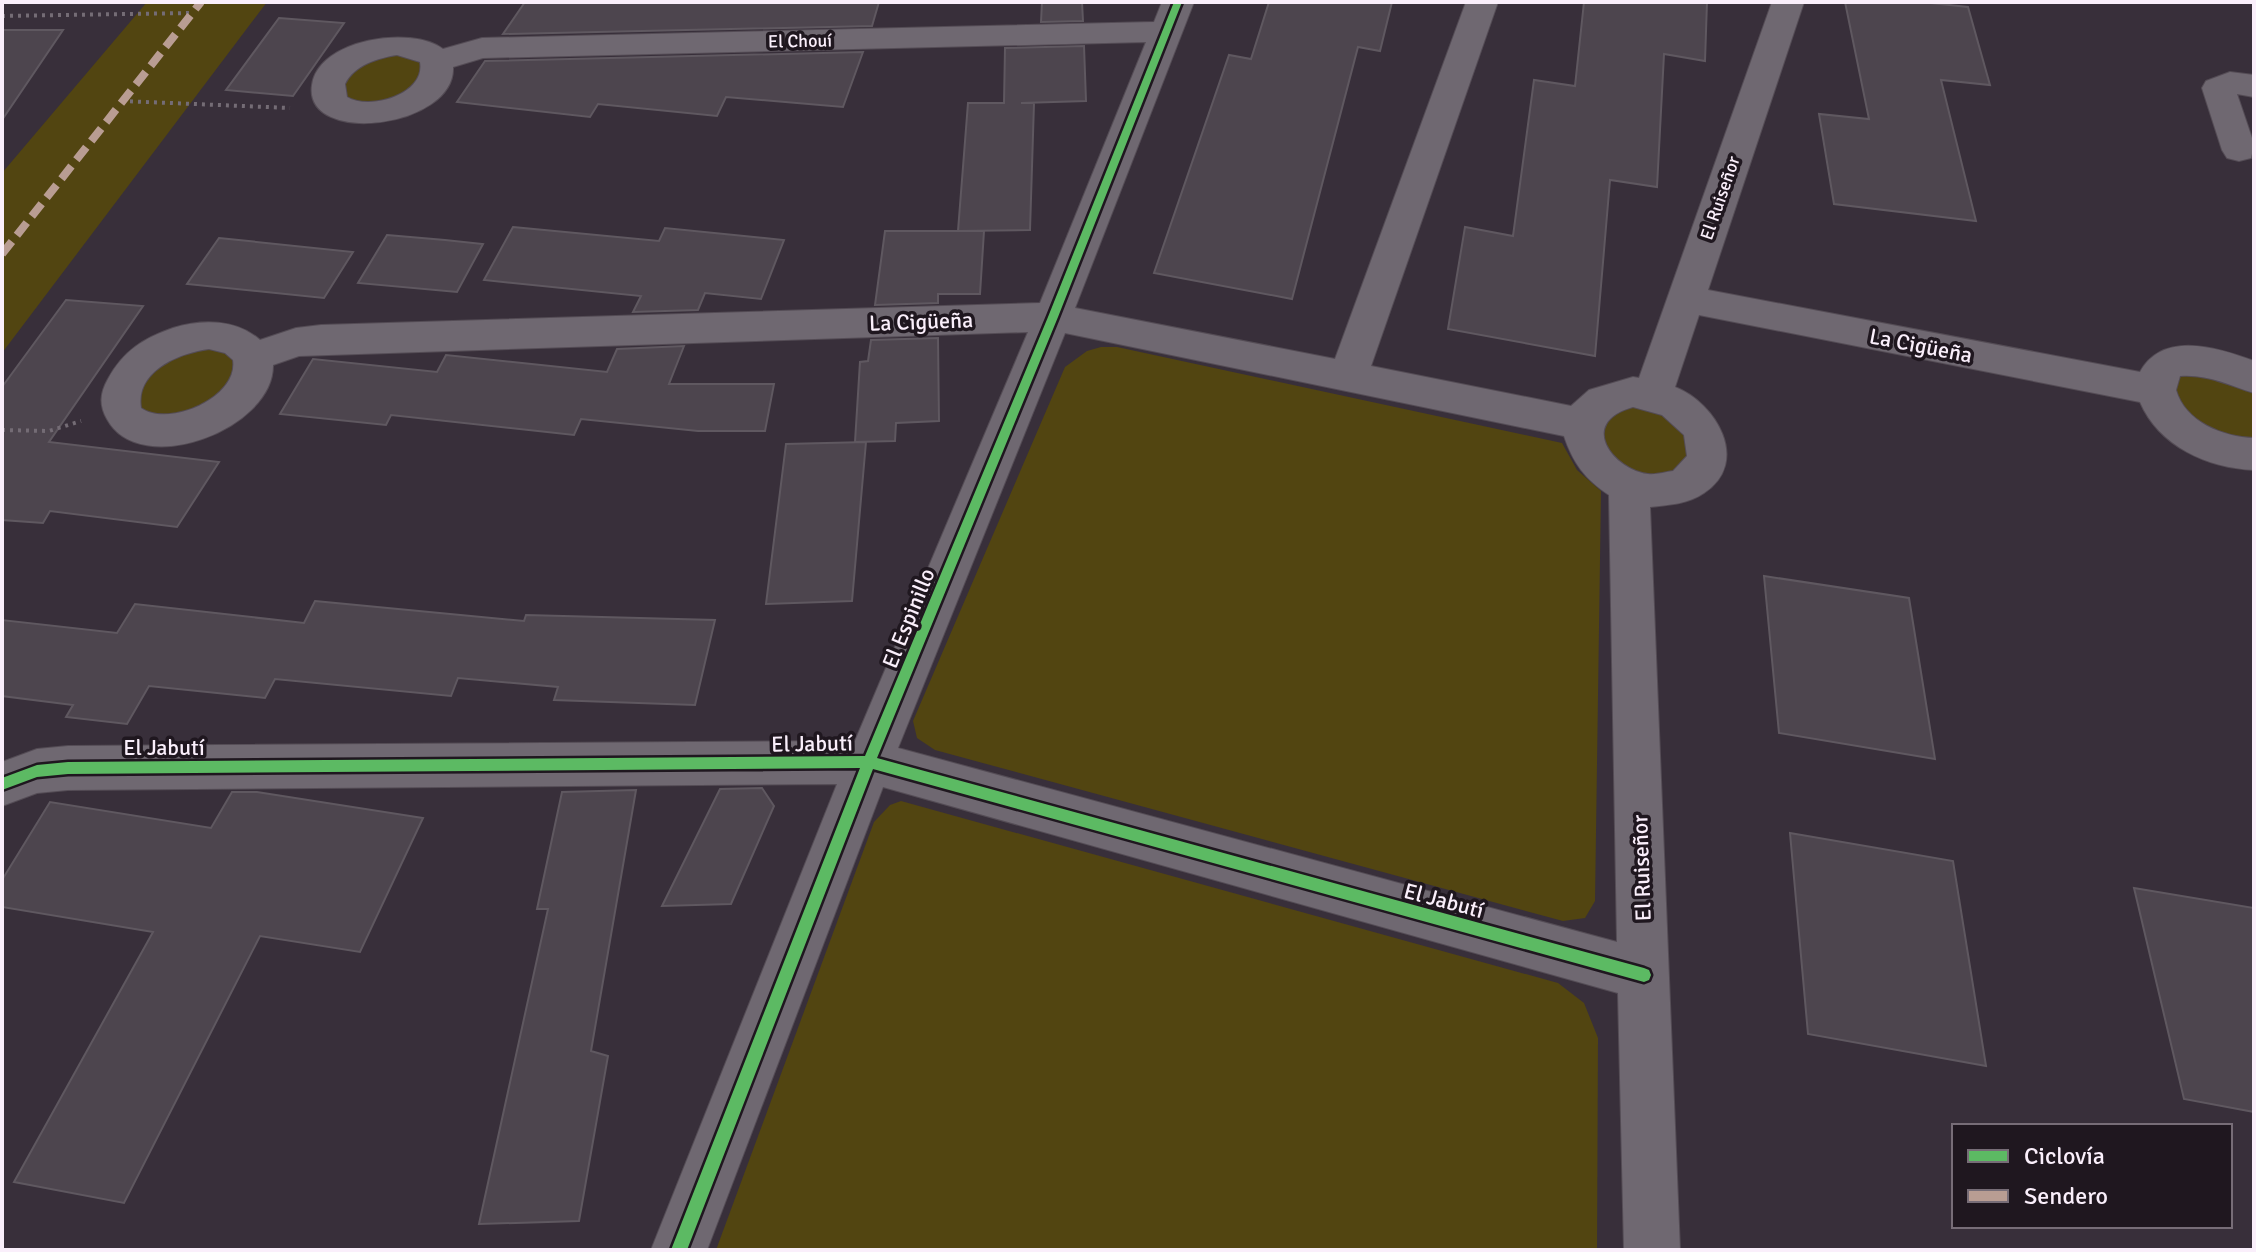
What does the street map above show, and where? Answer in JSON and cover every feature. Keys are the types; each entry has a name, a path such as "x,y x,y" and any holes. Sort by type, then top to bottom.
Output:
{"street":[{"path":"1348,377 1482,2"},
{"name":"El Ruiseñor","path":"1653,395 1788,2"},
{"name":"El Chouí","path":"436,61 482,48 1172,17"},
{"name":"El Espinillo","path":"679,1250 869,762 1053,317 1172,17"},
{"path":"379,47 414,47 428,52 436,61 438,71 434,83 425,94 395,109 360,113 334,103 329,94 333,74 345,63 379,47"},
{"path":"2239,150 2218,88 2230,83 2254,86"},
{"name":"La Cigüeña","path":"1686,299 2156,390"},
{"name":"La Cigüeña","path":"253,357 296,342 321,339 1053,317 1582,424"},
{"path":"209,335 229,337 244,345 253,357 254,372 234,403 196,426 154,432 136,427 125,418 119,405 128,375 143,360 163,347 186,338 209,335"},
{"path":"2254,378 2217,362 2179,361 2166,368 2158,378 2156,390 2161,404 2184,431 2221,450 2254,454"},
{"path":"1633,392 1653,395 1672,402 1701,427 1708,443 1708,459 1702,473 1689,483 1671,490 1651,490 1612,477 1588,452 1582,438 1582,424 1588,411 1599,400 1633,392"},
{"name":"El Ruiseñor","path":"1629,485 1652,1250"},
{"name":"El Jabutí","path":"2,784 37,771 68,768 869,762 1644,975"}],"path":[{"path":"2,16 192,13"},
{"path":"122,101 291,108 329,94"},
{"path":"2,430 49,431 72,426 119,405"}],"shaded area":[{"path":"147,2 267,2 2,353 2,173"},
{"path":"403,54 421,61 424,68 413,91 370,103 345,95 344,78 362,62"},
{"path":"214,347 234,357 230,389 191,416 146,414 138,405 140,381 164,359"},
{"path":"1117,347 1562,443 1577,470 1601,491 1595,901 1585,918 1563,921 935,750 917,738 913,721 1065,367 1087,351"},
{"path":"2188,369 2254,388 2254,442 2249,444 2181,417 2170,382"},
{"path":"1653,404 1690,431 1688,468 1661,480 1610,463 1594,426 1609,407"},
{"path":"901,801 1558,983 1584,1003 1598,1038 1597,1250 716,1250 874,822 890,805"}],"building":[{"path":"525,2 879,2 872,26 503,34"},
{"path":"1042,2 1082,2 1083,21 1041,22"},
{"path":"1269,2 1392,2 1380,51 1358,47 1292,299 1154,273 1229,55 1251,59"},
{"path":"1584,2 1707,2 1705,61 1664,54 1657,187 1610,180 1595,356 1448,329 1465,227 1513,236 1534,80 1575,86"},
{"path":"1845,2 1921,2 1968,7 1990,85 1941,80 1976,221 1834,204 1819,114 1869,119"},
{"path":"279,18 344,23 293,96 226,90"},
{"path":"2,30 63,30 2,120"},
{"path":"1084,46 1086,101 1021,103 1034,103 1030,230 958,231 968,103 1004,103 1005,48"},
{"path":"863,52 843,107 726,97 717,116 598,104 590,117 457,102 485,61"},
{"path":"513,227 659,241 665,228 784,240 761,299 705,293 698,310 633,312 641,296 484,280"},
{"path":"885,231 984,231 980,294 938,294 938,303 875,305"},
{"path":"387,235 483,244 457,292 358,283"},
{"path":"219,238 353,252 324,298 187,284"},
{"path":"66,300 143,306 49,442 219,462 177,527 50,511 43,523 2,520 2,387"},
{"path":"938,338 939,421 896,423 895,441 855,442 860,362 868,361 871,340"},
{"path":"684,346 669,384 774,384 765,431 698,431 581,419 574,435 391,415 386,425 280,414 313,359 437,372 446,355 607,372 617,349"},
{"path":"866,442 852,601 766,604 786,444"},
{"path":"1764,576 1909,598 1935,759 1779,733"},
{"path":"315,601 524,621 526,615 715,620 695,705 554,700 558,687 458,678 451,696 275,679 265,698 149,686 127,724 66,717 73,705 2,696 2,620 117,633 135,604 304,623"},
{"path":"762,788 774,806 731,904 662,906 720,789"},
{"path":"636,790 591,1051 608,1056 579,1221 479,1224 548,909 537,909 562,792"},
{"path":"232,792 257,792 423,818 360,952 260,936 124,1203 14,1182 153,932 2,907 2,880 50,802 211,828"},
{"path":"1790,833 1953,861 1986,1066 1808,1034"},
{"path":"2134,888 2254,908 2254,1112 2184,1099"}],"marked path":[{"path":"2,254 201,2"}],"cycle path":[{"path":"679,1250 869,762 1053,317 1178,2"},
{"path":"2,784 37,771 68,768 869,762 1644,975"}]}
